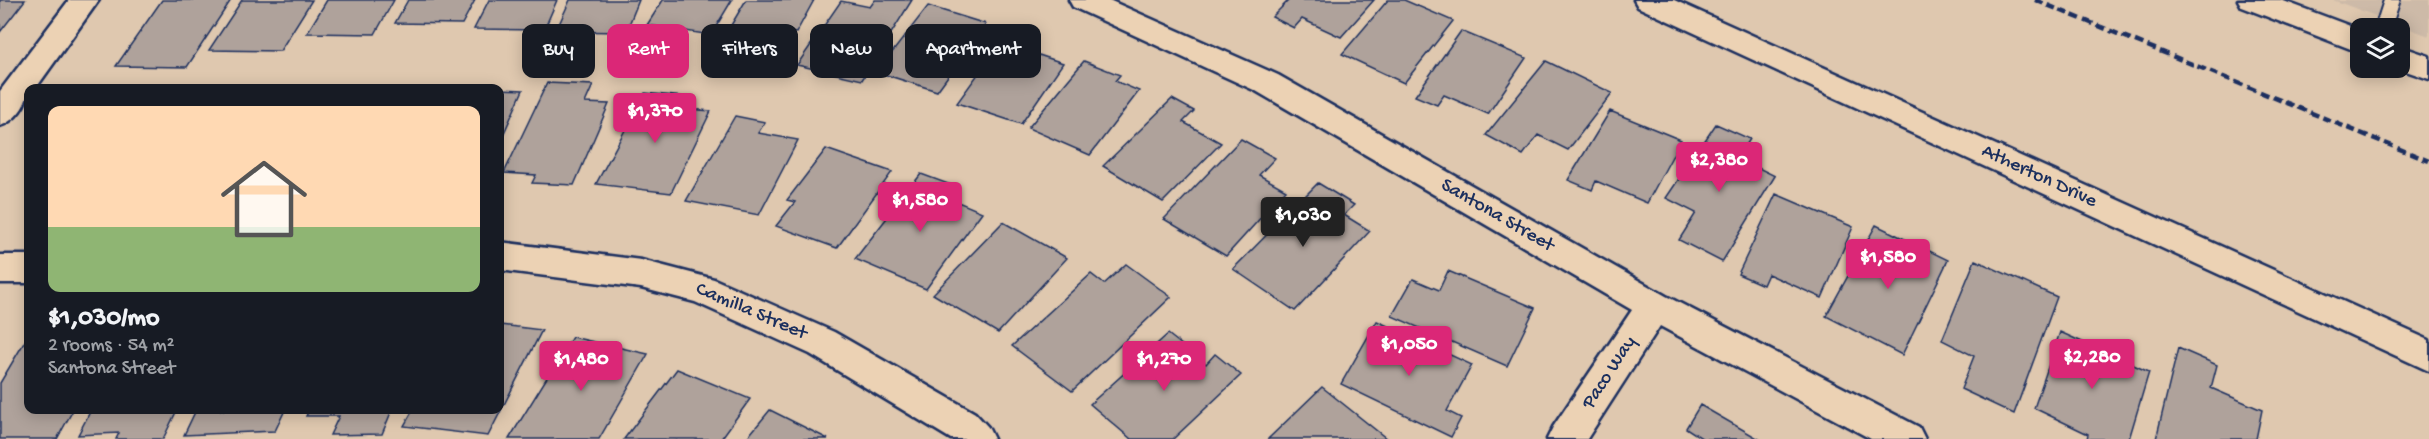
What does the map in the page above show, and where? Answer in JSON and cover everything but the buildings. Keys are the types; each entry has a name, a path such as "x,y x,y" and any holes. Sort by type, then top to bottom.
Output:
{"street":[{"path":"0,114 85,0"},
{"name":"Santona Street","path":"1083,0 1267,83 1654,306 1906,439"},
{"name":"Atherton Drive","path":"1648,0 2429,356"},
{"path":"2253,0 2350,38"},
{"path":"2410,61 2429,69"},
{"name":"Camilla Street","path":"504,256 641,273 702,289 822,343 962,425 975,439"},
{"path":"0,269 24,269"},
{"name":"Paco Way","path":"1566,439 1654,306"}],"lane":[{"path":"2386,18 2392,0"}],"shaded area":[{"path":"2333,0 2429,0 2429,36 2410,29 2410,18 2381,18"}],"railway":[{"path":"2035,0 2429,161"}]}
